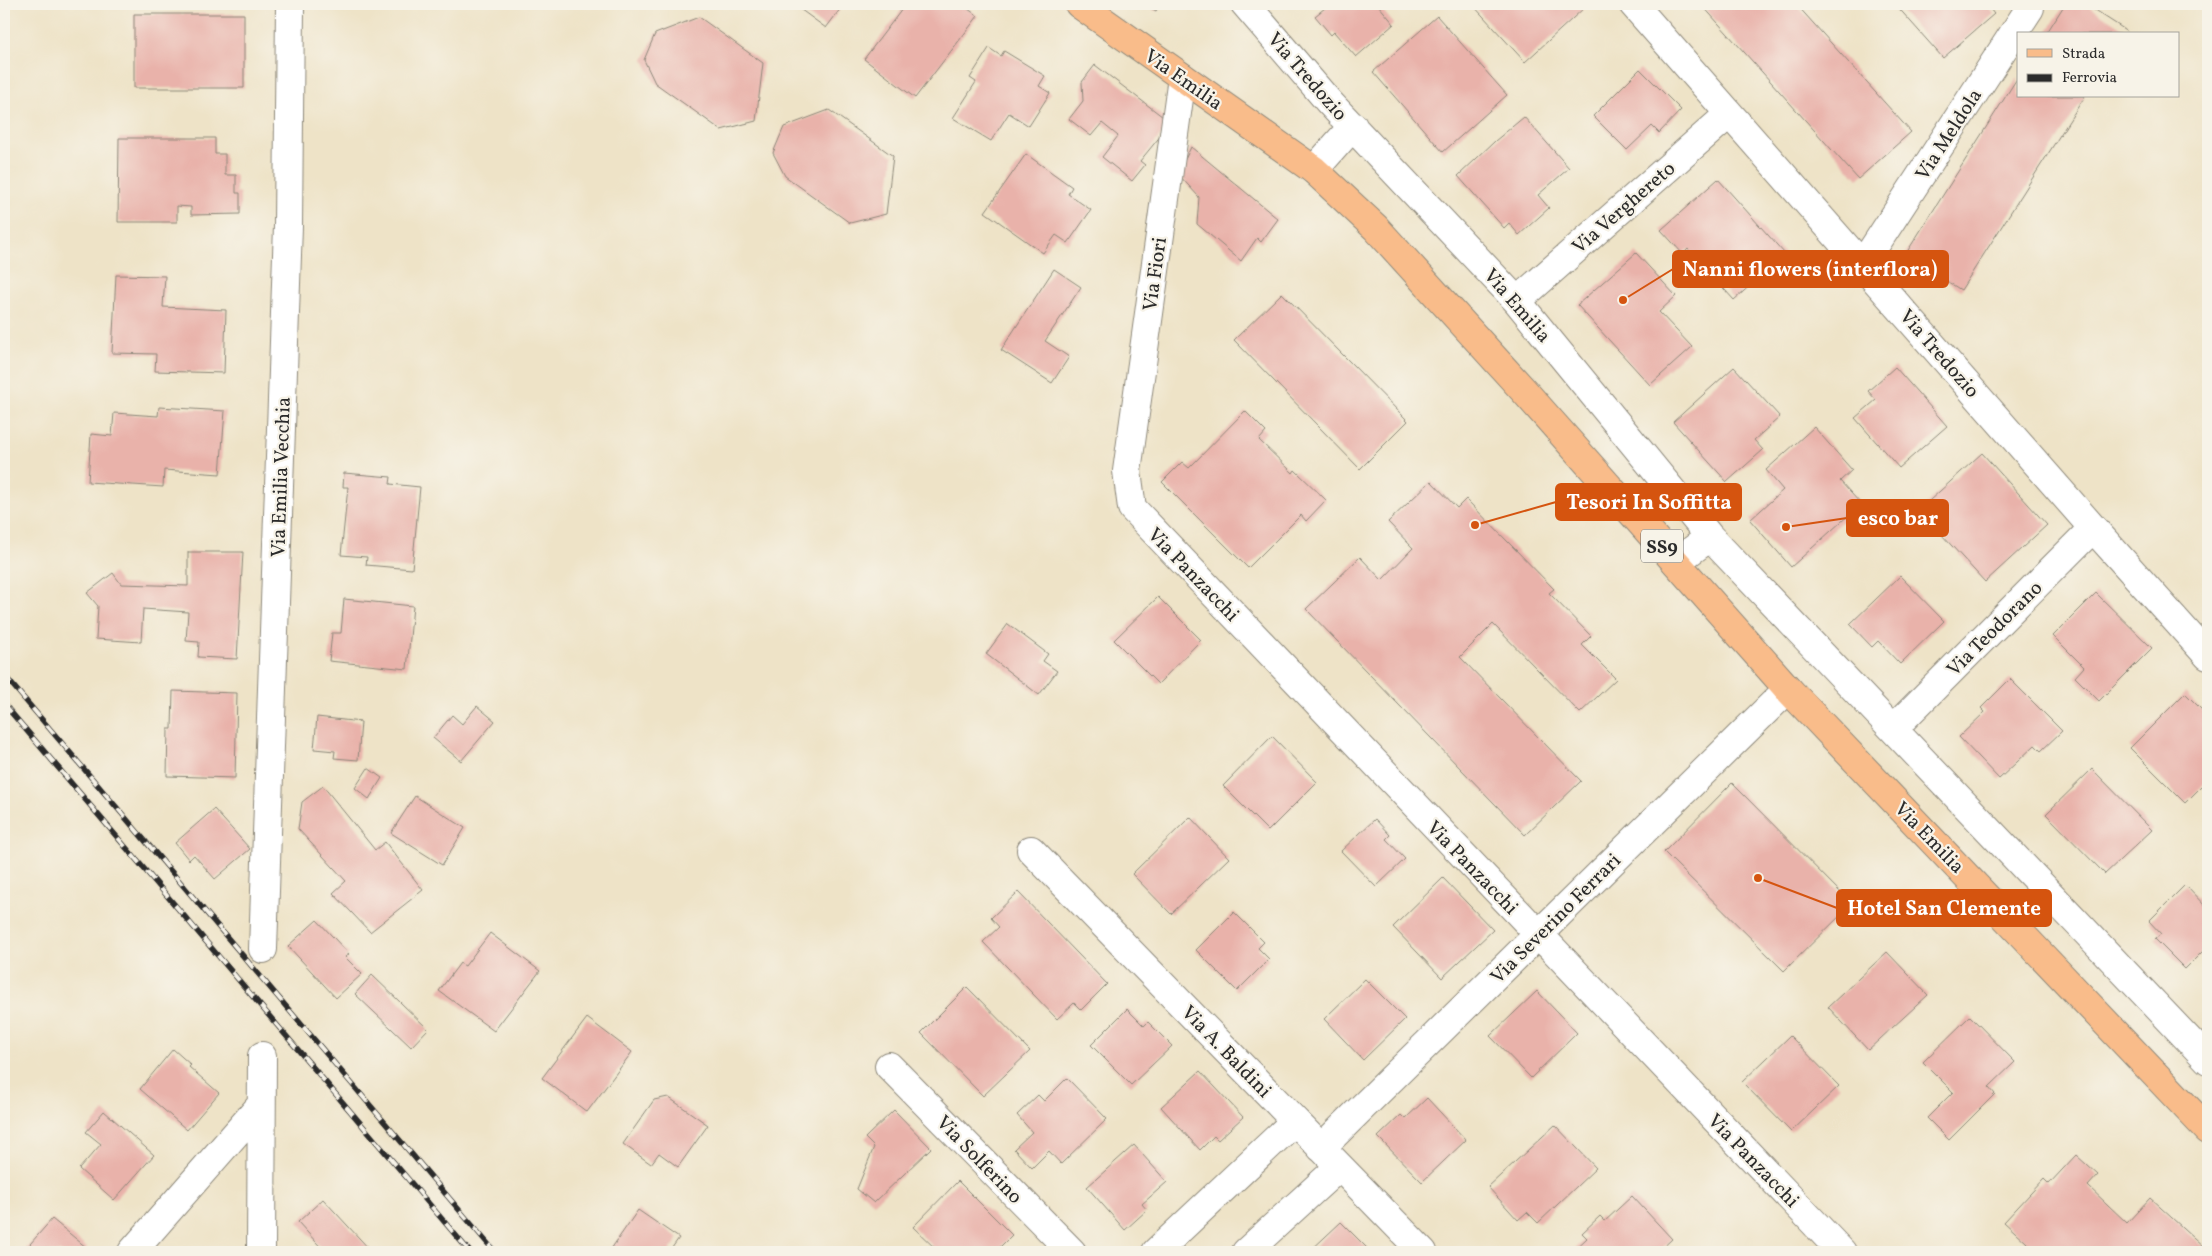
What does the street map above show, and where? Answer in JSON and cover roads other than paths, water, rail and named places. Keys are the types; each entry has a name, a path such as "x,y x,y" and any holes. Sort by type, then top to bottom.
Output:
{"main road":[{"name":"Via Emilia","path":"1079,4 1314,170 1376,228 1788,689 2208,1130"}],"street":[{"name":"Via Emilia Vecchia","path":"263,949 288,226 290,4"},
{"name":"Via Tredozio","path":"1245,4 1353,126"},
{"name":"Via Tredozio","path":"1633,4 2093,528 2208,656"},
{"name":"Via Meldola","path":"1863,264 2030,8 2027,4"},
{"name":"Via Fiori","path":"1127,471 1182,77"},
{"name":"Via Verghereto","path":"1517,301 1729,114"},
{"path":"1314,170 1353,126"},
{"name":"Via Emilia","path":"1353,126 1517,301 1710,537 1894,728 2208,1060"},
{"name":"Via Panzacchi","path":"1127,471 1132,508 1842,1252"},
{"name":"Via Teodorano","path":"1894,728 2093,528"},
{"path":"1676,562 1710,537"},
{"name":"Via Severino Ferrari","path":"1246,1252 1330,1157 1538,935 1788,689"},
{"name":"Via A. Baldini","path":"1031,850 1423,1252"},
{"path":"261,1252 262,1056"},
{"name":"Via Solferino","path":"889,1066 1072,1252"},
{"path":"132,1252 261,1105"},
{"path":"1156,1252 1295,1121"}],"railway":[{"path":"4,675 495,1252"},
{"path":"4,704 470,1252"}],"place":[{"name":"Nanni flowers (interflora)","path":"1623,300"},
{"name":"Tesori In Soffitta","path":"1475,525"},
{"name":"esco bar","path":"1786,527"},
{"name":"Hotel San Clemente","path":"1758,878"}]}
